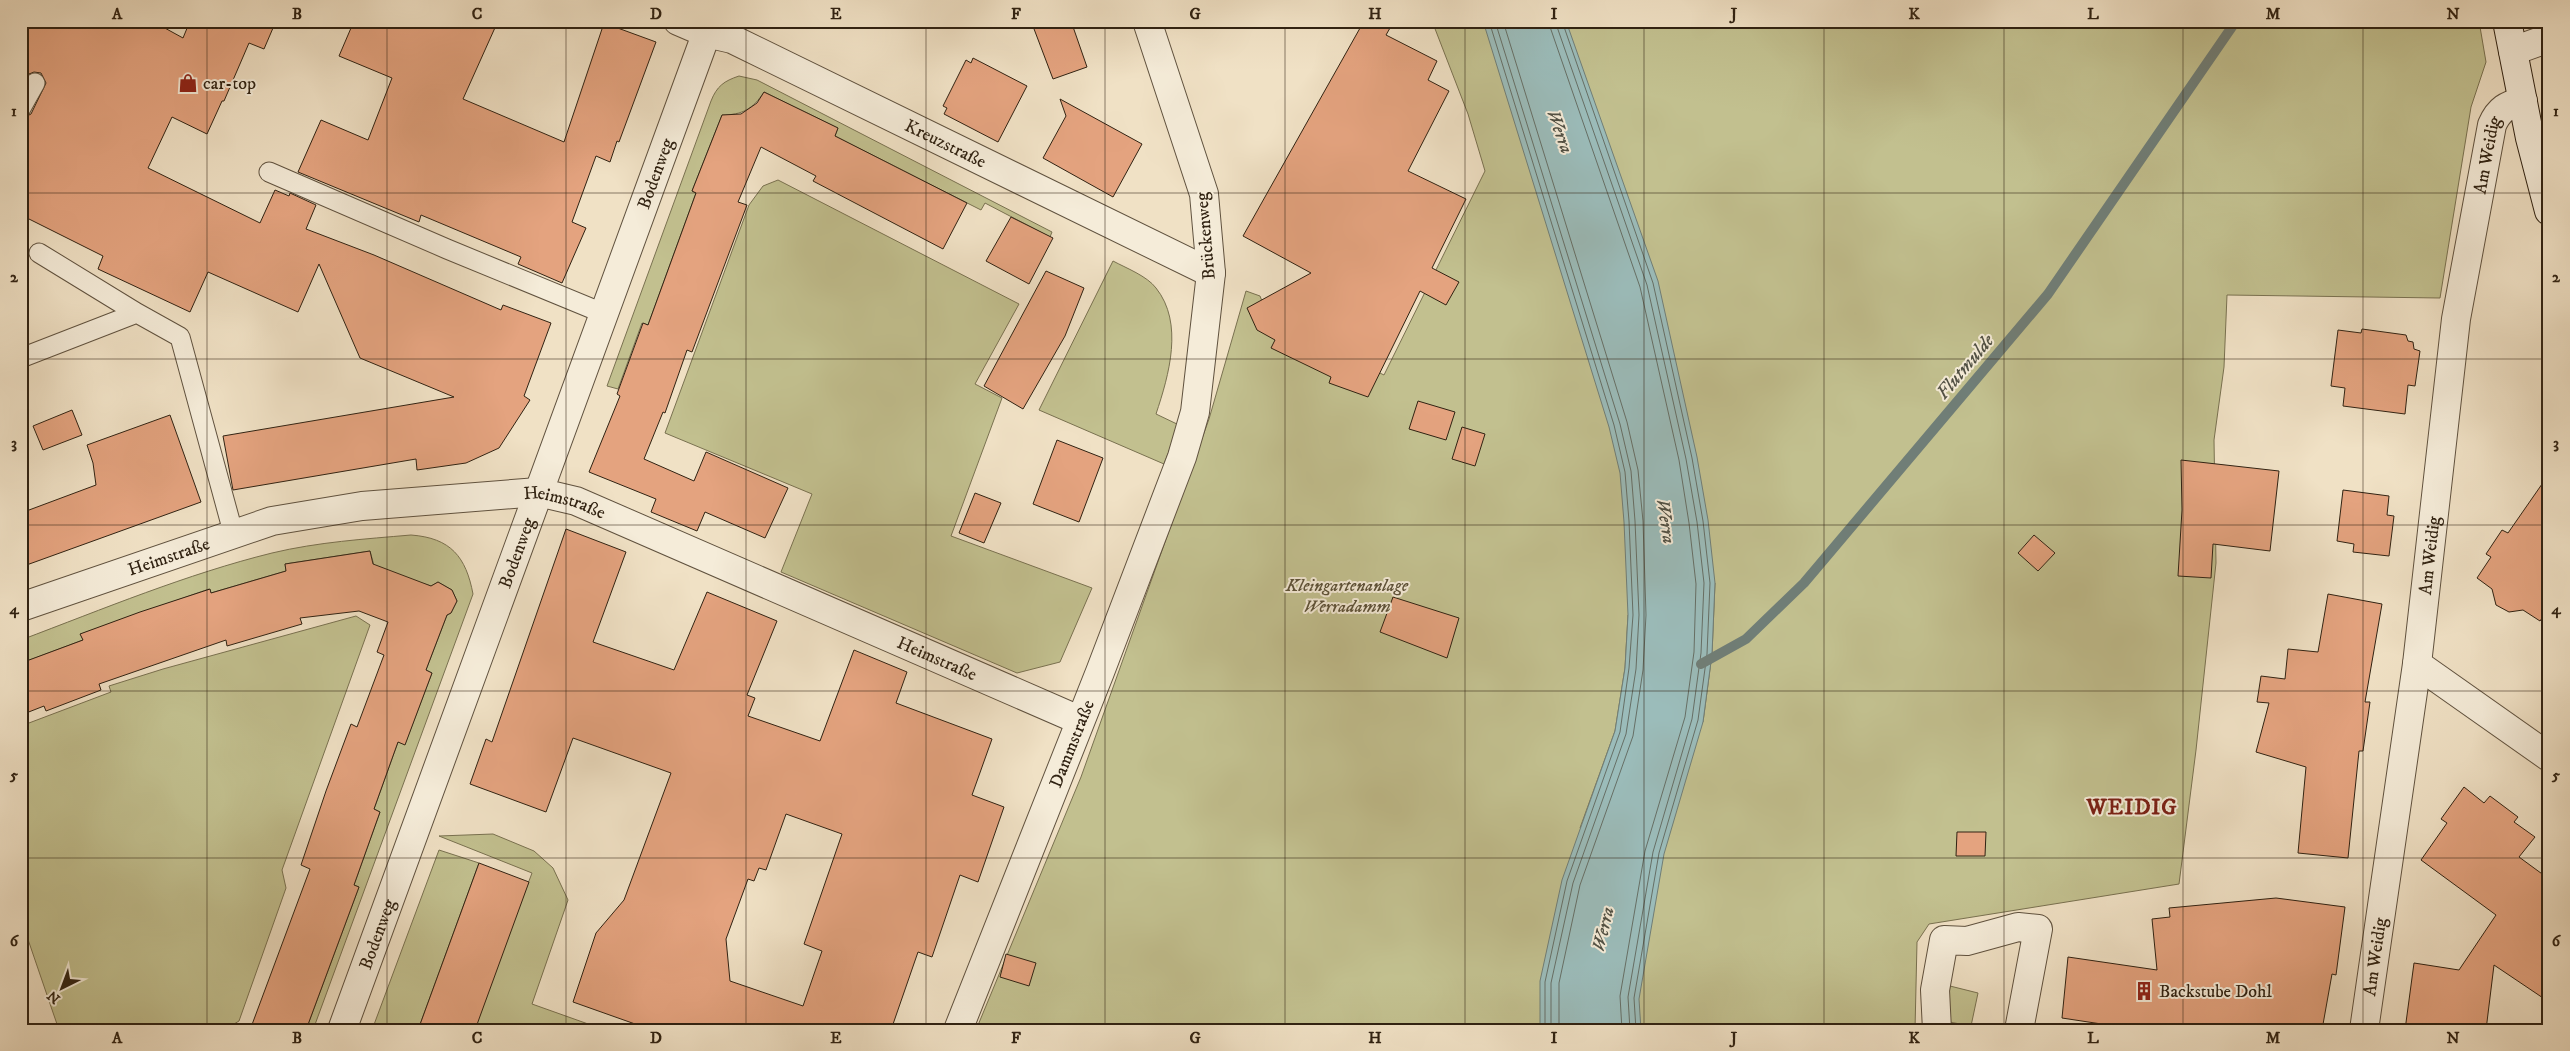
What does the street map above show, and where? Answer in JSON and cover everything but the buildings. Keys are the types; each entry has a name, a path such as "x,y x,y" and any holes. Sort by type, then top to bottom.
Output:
{"street":[{"name":"Kreuzstraße","path":"678,21 708,27 732,38 1211,273"},
{"name":"Brückenweg","path":"1147,21 1204,194 1211,273 1195,412 1182,457"},
{"path":"2508,21 2539,180 2549,211"},
{"name":"Bodenweg","path":"342,1030 538,492 605,314 708,27"},
{"path":"2513,51 2549,38"},
{"name":"Am Weidig","path":"2364,1030 2417,664 2456,319 2486,145 2497,114 2506,106 2523,101"},
{"name":"Dammstraße","path":"958,1030 1182,457"},
{"name":"Heimstraße","path":"21,608 233,532 272,520 362,506 538,492 576,501 1080,720"},
{"path":"2417,664 2549,757"},
{"path":"1937,1030 1935,990 1944,940 1968,941 2018,928 2038,928 2019,1030"}],"lane":[{"path":"21,108 35,83"},
{"path":"269,172 447,249 605,314"},
{"path":"39,253 180,337 233,532"},
{"path":"21,358 138,313"}],"green space":[{"name":"Kleingartenanlage Werradamm","path":"1432,21 2479,21 2486,62 2471,107 2440,298 2227,295 2224,367 2214,440 2216,563 2196,750 2179,884 1929,924 1917,942 1915,1030 976,1030 1081,777 1209,419 1246,291 1260,296 1269,319 1384,375 1485,171 1468,114","holes":["1715,583 1712,654 1703,722 1580,828 1615,731 1625,668 1628,615"]},
{"path":"739,76 757,80 1052,232 1050,237 985,203 981,210 835,136 838,128 764,92 756,103 746,110 735,114 722,115 692,191 696,193 648,325 642,323 618,389 607,386 711,101 716,91 722,85"},
{"path":"778,180 1019,304 975,384 1002,398 951,536 1092,588 1060,662 1017,673 781,572 812,494 665,433 749,205 763,186"},
{"path":"1113,261 1152,284 1165,302 1170,317 1172,333 1169,366 1156,414 1179,425 1164,464 1039,410"},
{"path":"411,535 437,540 454,552 466,570 473,594 313,1030 306,1030 359,887 354,885 380,812 374,809 398,742 405,744 432,673 426,670 447,615 451,613 457,601 452,590 438,582 431,586 375,569 370,551 285,564 286,571 211,593 209,589 81,634 83,640 27,661 24,655 21,656 21,640 145,593 240,561 307,546"},
{"path":"356,616 370,625 282,870 286,888 239,1021 224,1030 59,1030 21,919 21,726 111,692 109,686 163,669"},
{"path":"493,834 534,851 553,868 568,900 532,1004 605,1030 473,1030 532,873 439,836"},
{"path":"439,850 479,863 418,1030 372,1030"},
{"path":"1950,986 1978,993 1971,1026 1944,1021"}],"water":[{"name":"Werra","path":"1483,21 1566,21 1658,281 1697,457 1708,520 1715,583 1712,654 1703,722 1664,854 1639,999 1641,1030 1540,1030 1540,981 1562,880 1615,731 1625,668 1628,615 1624,522 1620,473 1609,427"}],"waterway":[{"name":"Flutmulde","path":"1701,664 1746,639 1804,583 2048,294 2236,21"}],"place":[{"name":"car-top","path":"188,83"},
{"name":"Backstube Dohl","path":"2144,991"}],"district":[{"name":"WEIDIG","path":"2132,806"}]}
